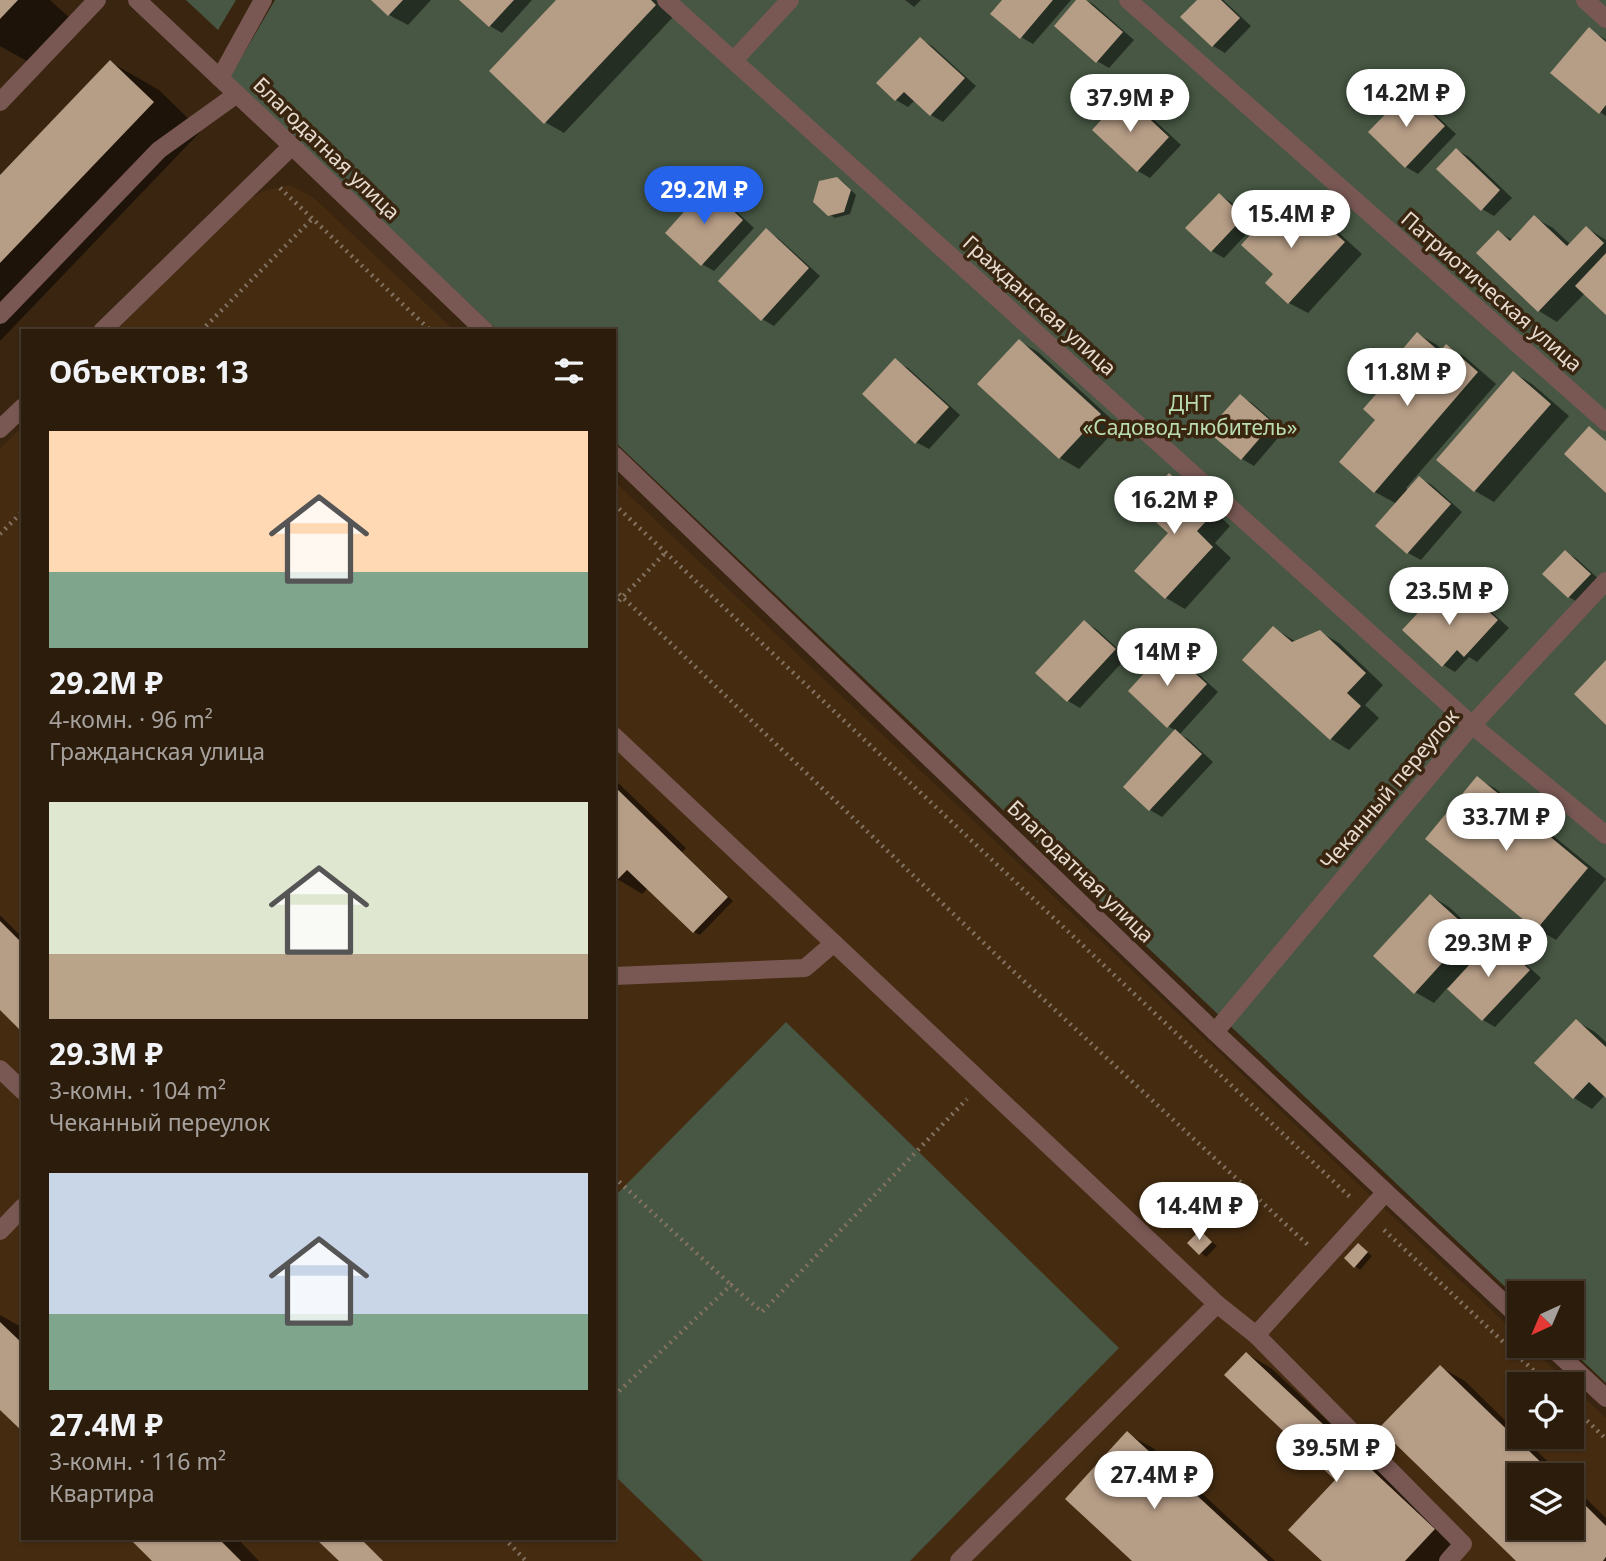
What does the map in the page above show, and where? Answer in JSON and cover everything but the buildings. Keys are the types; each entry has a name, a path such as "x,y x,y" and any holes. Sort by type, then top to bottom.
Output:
{"street":[{"path":"0,102 97,0"},
{"name":"Благодатная улица","path":"137,0 483,329"},
{"path":"220,78 263,0"},
{"name":"Гражданская улица","path":"666,0 1472,725 1606,835"},
{"path":"734,60 790,0"},
{"name":"Патриотическая улица","path":"1128,0 1606,422"},
{"path":"1585,0 1606,19"},
{"path":"0,315 159,150 237,94"},
{"path":"104,329 292,146"},
{"path":"0,429 21,409"},
{"name":"Благодатная улица","path":"616,457 1385,1193 1507,1306"},
{"name":"Чеканный переулок","path":"1215,1031 1472,725 1606,581"},
{"path":"616,738 1217,1304 1256,1335 1463,1544 1447,1561"},
{"path":"616,976 805,968 834,943"},
{"path":"0,1069 21,1089"},
{"path":"1256,1335 1385,1193"},
{"path":"0,1231 21,1209"},
{"path":"959,1561 1217,1304"},
{"path":"1563,1358 1606,1398"}],"path":[{"path":"264,173 429,329"},
{"path":"203,329 312,219"},
{"path":"616,506 1535,1372"},
{"path":"0,534 21,513"},
{"path":"616,604 666,552"},
{"path":"616,591 1012,970 1324,1259"},
{"path":"616,1179 762,1312 983,1083"},
{"path":"616,1394 731,1285"},
{"path":"1584,1418 1606,1439"},
{"path":"506,1540 526,1561"}],"shaded area":[{"path":"290,185 314,198 453,329 118,329 242,203 264,191"},
{"path":"21,428 21,1540 616,1540 616,483 1507,1325 1507,1358 1542,1358 1557,1372 1507,1372 1507,1449 1584,1449 1584,1397 1606,1418 1606,1561 0,1561 0,449"}],"green space":[{"path":"186,0 236,0 218,30"},
{"name":"ДНТ «Садовод-любитель»","path":"275,0 1606,0 1606,1383 1580,1358 1584,1358 1584,1281 1507,1281 1507,1289 616,443 616,329 496,329 230,77"},
{"path":"786,1022 1119,1348 910,1561 703,1561 616,1477 616,1195"}]}
